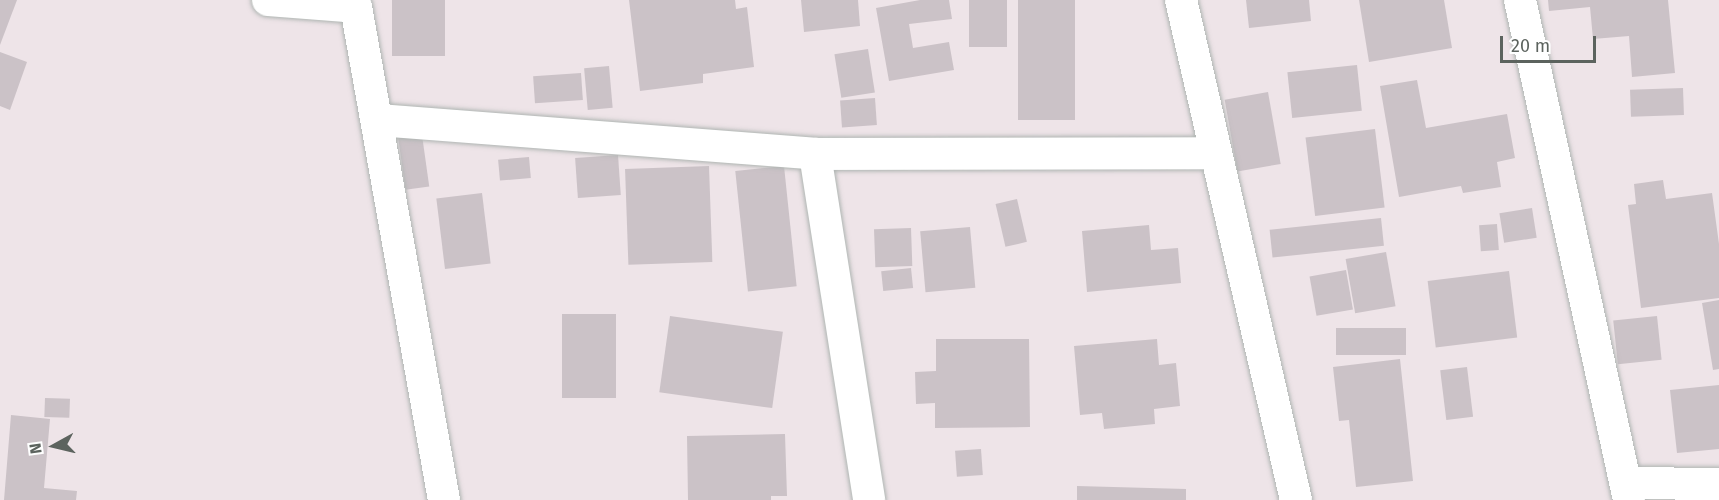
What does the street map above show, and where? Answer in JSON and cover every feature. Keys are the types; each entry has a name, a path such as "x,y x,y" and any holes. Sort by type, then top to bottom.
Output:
{"street":[{"path":"268,0 356,4 444,500"},
{"path":"1182,0 1215,153 1296,500"},
{"path":"1520,0 1627,492 1719,484"},
{"path":"378,120 814,154 1215,153"},
{"path":"814,154 869,500"}],"building":[{"path":"0,0 17,0 0,45"},
{"path":"392,0 445,0 445,56 392,56"},
{"path":"629,0 735,0 736,9 747,7 754,67 703,74 703,83 640,91"},
{"path":"801,0 858,0 860,26 804,32"},
{"path":"920,0 949,0 952,19 909,24 913,48 949,42 954,70 889,81 876,8"},
{"path":"969,0 1007,0 1007,47 969,47"},
{"path":"1018,0 1075,0 1075,120 1018,120"},
{"path":"1246,0 1309,0 1311,21 1249,28"},
{"path":"1359,0 1444,0 1452,48 1369,62"},
{"path":"1548,0 1668,0 1675,73 1632,77 1629,36 1593,39 1590,7 1549,11"},
{"path":"868,49 875,92 841,98 834,54"},
{"path":"0,52 27,62 10,110 0,106"},
{"path":"1357,65 1362,111 1292,118 1287,72"},
{"path":"609,66 613,108 588,110 584,68"},
{"path":"581,73 583,100 535,103 533,76"},
{"path":"1417,80 1426,128 1507,114 1515,158 1497,162 1501,187 1463,193 1461,186 1399,197 1380,86"},
{"path":"1683,88 1684,115 1631,117 1630,90"},
{"path":"1268,92 1281,164 1237,172 1225,100"},
{"path":"875,98 877,125 842,127 840,100"},
{"path":"1375,129 1385,207 1315,216 1306,138"},
{"path":"422,135 429,186 405,190 398,138"},
{"path":"618,155 621,195 578,198 575,158"},
{"path":"529,157 531,178 500,181 498,160"},
{"path":"709,166 712,262 628,265 625,169"},
{"path":"784,166 797,286 748,291 735,171"},
{"path":"1663,180 1666,199 1712,193 1719,244 1719,298 1641,308 1628,205 1636,204 1634,184"},
{"path":"482,193 491,263 445,269 436,199"},
{"path":"1017,199 1027,242 1005,247 996,204"},
{"path":"1532,208 1537,238 1504,243 1499,213"},
{"path":"1381,218 1384,246 1273,258 1270,230"},
{"path":"1497,224 1499,250 1481,251 1479,225"},
{"path":"1149,225 1151,250 1178,248 1181,283 1087,292 1082,231"},
{"path":"970,227 975,288 926,292 920,231"},
{"path":"911,228 912,266 875,267 874,229"},
{"path":"1386,252 1396,306 1355,313 1346,259"},
{"path":"911,268 913,288 883,291 881,271"},
{"path":"1346,270 1353,309 1317,316 1310,276"},
{"path":"1509,271 1517,338 1436,347 1428,281"},
{"path":"1719,300 1719,369 1713,370 1702,303"},
{"path":"562,314 616,314 616,398 562,398"},
{"path":"670,316 783,332 772,408 659,392"},
{"path":"1657,316 1662,360 1618,364 1613,321"},
{"path":"1336,328 1406,328 1406,355 1336,355"},
{"path":"936,339 1029,339 1030,427 935,428 935,403 916,404 915,372 936,371"},
{"path":"1157,339 1159,365 1176,363 1180,406 1154,409 1155,424 1104,429 1102,413 1080,415 1074,346"},
{"path":"1400,359 1413,481 1356,487 1349,420 1339,421 1333,367"},
{"path":"1467,367 1473,417 1446,420 1440,370"},
{"path":"1719,385 1719,449 1677,453 1670,390"},
{"path":"45,398 70,399 69,418 44,417"},
{"path":"11,415 50,419 44,488 77,491 76,500 4,500"},
{"path":"785,434 787,496 771,496 771,500 688,500 687,436"},
{"path":"981,449 983,475 957,477 955,451"},
{"path":"1077,486 1186,489 1186,500 1077,500"}]}
